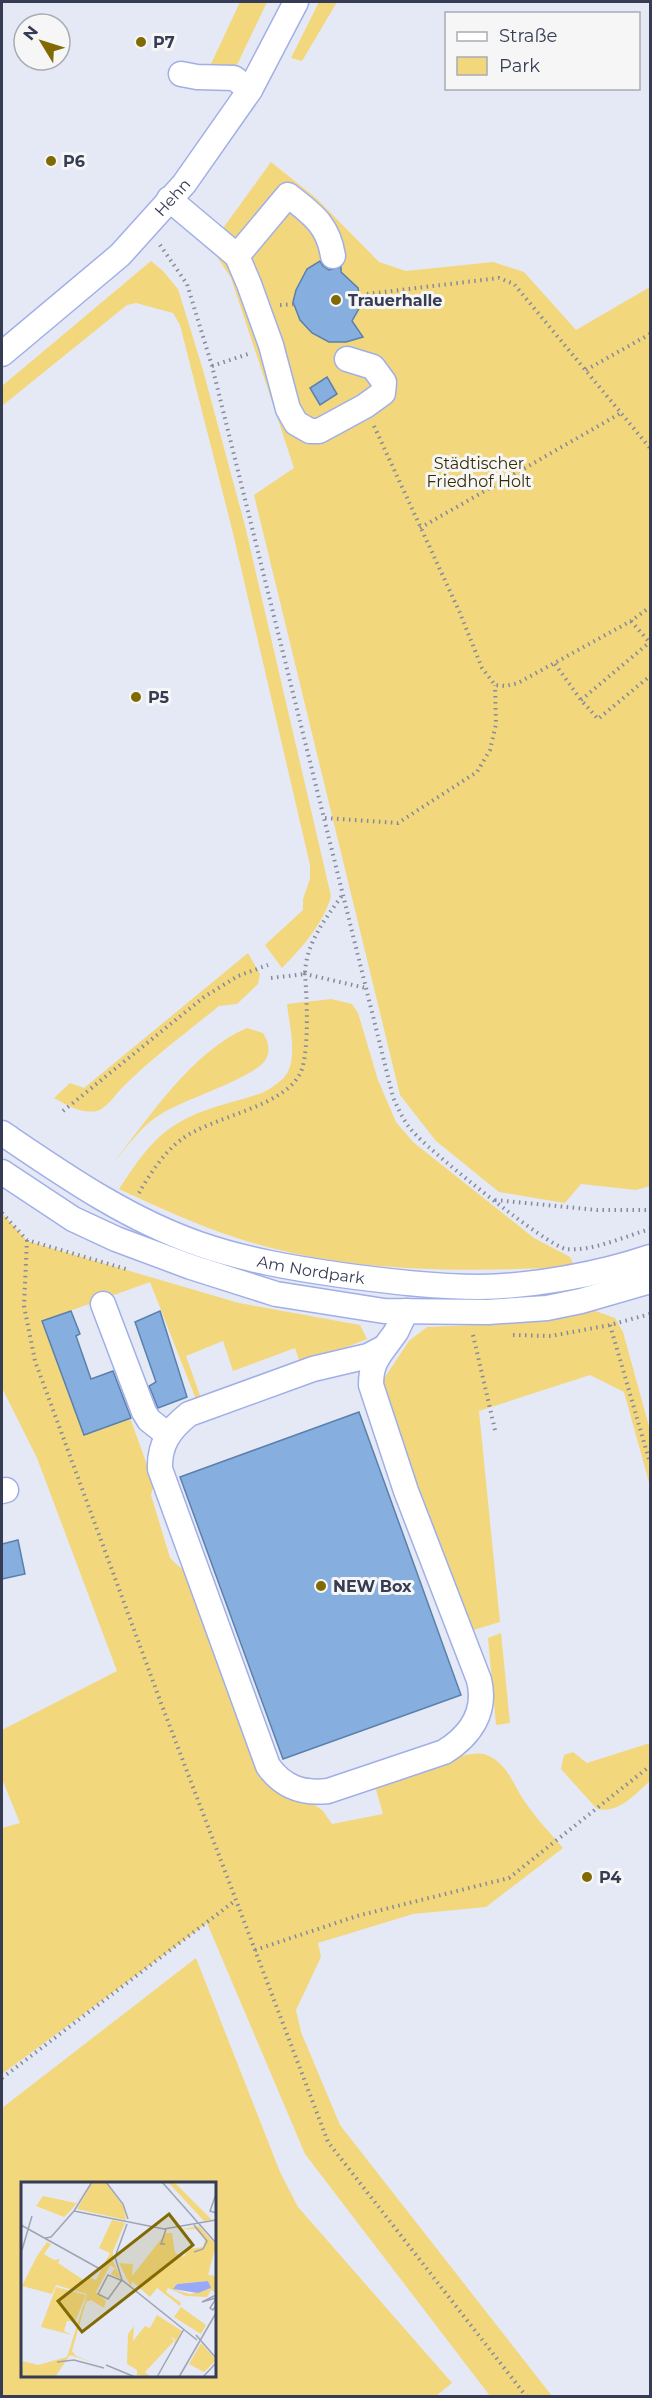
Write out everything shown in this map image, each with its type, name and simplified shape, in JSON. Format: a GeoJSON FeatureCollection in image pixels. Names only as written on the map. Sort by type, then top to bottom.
{"type":"FeatureCollection","features":[{"type":"Feature","properties":{"kind":"street","name":"Hehn"},"geometry":{"type":"LineString","coordinates":[[2,354],[120,255],[184,184],[250,90],[296,2]]}},
{"type":"Feature","properties":{"kind":"street"},"geometry":{"type":"LineString","coordinates":[[182,74],[197,77],[234,78],[250,90]]}},
{"type":"Feature","properties":{"kind":"street"},"geometry":{"type":"LineString","coordinates":[[237,256],[288,195],[317,218],[330,239],[333,256]]}},
{"type":"Feature","properties":{"kind":"street"},"geometry":{"type":"LineString","coordinates":[[169,199],[237,256],[271,345],[288,409],[296,423],[302,428],[319,431],[364,406],[382,393],[384,382],[373,367],[346,359]]}},
{"type":"Feature","properties":{"kind":"street","name":"Am Nordpark"},"geometry":{"type":"LineString","coordinates":[[2,1132],[80,1185],[129,1213],[198,1244],[280,1267],[390,1282],[481,1287],[567,1278],[651,1257]]}},
{"type":"Feature","properties":{"kind":"street","name":"Am Nordpark"},"geometry":{"type":"LineString","coordinates":[[2,1172],[73,1219],[116,1239],[276,1294],[384,1311],[488,1312],[547,1308],[651,1281]]}},
{"type":"Feature","properties":{"kind":"street"},"geometry":{"type":"LineString","coordinates":[[104,1304],[144,1412],[149,1420],[168,1435]]}},
{"type":"Feature","properties":{"kind":"street"},"geometry":{"type":"LineString","coordinates":[[385,1347],[368,1356],[313,1370],[189,1414],[168,1435],[159,1458],[160,1469],[268,1766],[277,1779],[287,1785],[313,1793],[328,1791],[444,1752],[459,1743],[478,1718],[482,1691],[406,1491],[370,1385],[371,1369],[375,1359],[385,1347],[396,1332],[406,1311]]}},
{"type":"Feature","properties":{"kind":"street"},"geometry":{"type":"LineString","coordinates":[[335,1364],[354,1371],[370,1385]]}},
{"type":"Feature","properties":{"kind":"path"},"geometry":{"type":"LineString","coordinates":[[145,229],[161,246],[187,284],[212,366],[393,1097],[402,1120],[418,1137],[495,1200],[563,1249],[581,1250],[651,1229]]}},
{"type":"Feature","properties":{"kind":"path"},"geometry":{"type":"LineString","coordinates":[[367,294],[498,278],[514,284],[621,413],[649,442],[651,448]]}},
{"type":"Feature","properties":{"kind":"path"},"geometry":{"type":"LineString","coordinates":[[586,370],[651,333]]}},
{"type":"Feature","properties":{"kind":"path"},"geometry":{"type":"LineString","coordinates":[[212,366],[271,345]]}},
{"type":"Feature","properties":{"kind":"path"},"geometry":{"type":"LineString","coordinates":[[325,818],[398,823],[477,772],[490,750],[496,724],[495,685],[482,668],[460,614],[364,406]]}},
{"type":"Feature","properties":{"kind":"path"},"geometry":{"type":"LineString","coordinates":[[420,528],[621,413]]}},
{"type":"Feature","properties":{"kind":"path"},"geometry":{"type":"LineString","coordinates":[[495,685],[518,683],[631,621],[651,607]]}},
{"type":"Feature","properties":{"kind":"path"},"geometry":{"type":"LineString","coordinates":[[581,700],[650,643],[631,621]]}},
{"type":"Feature","properties":{"kind":"path"},"geometry":{"type":"LineString","coordinates":[[555,664],[598,719],[651,676]]}},
{"type":"Feature","properties":{"kind":"path"},"geometry":{"type":"LineString","coordinates":[[129,1213],[141,1191],[180,1140],[203,1126],[278,1096],[295,1081],[301,1071],[305,1052],[306,958],[313,939],[344,894]]}},
{"type":"Feature","properties":{"kind":"path"},"geometry":{"type":"LineString","coordinates":[[63,1111],[204,997],[238,976],[268,964]]}},
{"type":"Feature","properties":{"kind":"path"},"geometry":{"type":"LineString","coordinates":[[271,978],[305,974],[366,988]]}},
{"type":"Feature","properties":{"kind":"path"},"geometry":{"type":"LineString","coordinates":[[495,1200],[597,1210],[651,1210]]}},
{"type":"Feature","properties":{"kind":"path"},"geometry":{"type":"LineString","coordinates":[[2,1213],[27,1240],[24,1306],[35,1361],[328,2142],[526,2397]]}},
{"type":"Feature","properties":{"kind":"path"},"geometry":{"type":"LineString","coordinates":[[104,1263],[116,1239]]}},
{"type":"Feature","properties":{"kind":"path"},"geometry":{"type":"LineString","coordinates":[[610,1325],[651,1463]]}},
{"type":"Feature","properties":{"kind":"path"},"geometry":{"type":"LineString","coordinates":[[473,1335],[495,1430]]}},
{"type":"Feature","properties":{"kind":"path"},"geometry":{"type":"LineString","coordinates":[[255,1950],[357,1916],[508,1878],[651,1766]]}},
{"type":"Feature","properties":{"kind":"path"},"geometry":{"type":"LineString","coordinates":[[2,2078],[236,1900]]}},
{"type":"Feature","properties":{"kind":"green space"},"geometry":{"type":"Polygon","coordinates":[[[240,2],[267,2],[236,67],[211,64],[240,2]]]}},
{"type":"Feature","properties":{"kind":"green space"},"geometry":{"type":"Polygon","coordinates":[[[319,2],[337,2],[302,61],[291,58],[319,2]]]}},
{"type":"Feature","properties":{"kind":"green space","name":"Städtischer Friedhof Holt"},"geometry":{"type":"Polygon","coordinates":[[[271,162],[317,199],[379,262],[406,271],[493,262],[524,272],[576,330],[650,287],[650,1186],[636,1190],[581,1184],[565,1203],[499,1192],[436,1141],[400,1095],[254,495],[294,468],[231,278],[210,246],[271,162]]]}},
{"type":"Feature","properties":{"kind":"green space"},"geometry":{"type":"Polygon","coordinates":[[[151,261],[178,289],[203,370],[245,526],[331,896],[317,926],[282,968],[265,945],[303,910],[303,899],[310,879],[310,865],[232,529],[180,325],[173,313],[136,303],[127,305],[2,406],[2,386],[151,261]]]}},
{"type":"Feature","properties":{"kind":"green space"},"geometry":{"type":"Polygon","coordinates":[[[248,953],[260,974],[258,984],[237,1004],[219,1006],[181,1036],[104,1107],[97,1111],[85,1111],[54,1098],[70,1083],[84,1088],[248,953]]]}},
{"type":"Feature","properties":{"kind":"green space"},"geometry":{"type":"Polygon","coordinates":[[[331,999],[352,1004],[358,1013],[378,1080],[396,1122],[413,1142],[534,1238],[570,1257],[575,1267],[447,1270],[362,1264],[320,1258],[278,1250],[222,1233],[119,1189],[145,1153],[169,1129],[197,1113],[262,1093],[280,1081],[288,1072],[292,1056],[287,1004],[331,999]]]}},
{"type":"Feature","properties":{"kind":"green space"},"geometry":{"type":"Polygon","coordinates":[[[247,1028],[263,1033],[267,1042],[268,1056],[260,1066],[234,1081],[161,1114],[141,1130],[113,1163],[190,1069],[208,1052],[247,1028]]]}},
{"type":"Feature","properties":{"kind":"green space"},"geometry":{"type":"Polygon","coordinates":[[[2,1213],[27,1241],[239,1303],[360,1325],[367,1339],[301,1366],[295,1348],[233,1371],[223,1341],[186,1356],[202,1401],[197,1402],[150,1282],[42,1321],[84,1434],[130,1418],[154,1484],[151,1495],[170,1558],[187,1574],[258,1762],[323,1811],[332,1824],[383,1814],[375,1786],[447,1760],[484,1754],[492,1757],[504,1768],[529,1808],[563,1848],[486,1907],[413,1914],[318,1943],[321,1957],[296,2010],[301,2032],[340,2125],[552,2396],[490,2396],[305,2154],[207,1923],[2,2074],[2,1828],[20,1823],[2,1779],[2,1730],[117,1671],[37,1458],[2,1388],[2,1213]]]}},
{"type":"Feature","properties":{"kind":"green space"},"geometry":{"type":"Polygon","coordinates":[[[593,1310],[615,1318],[623,1332],[650,1430],[650,1486],[624,1392],[590,1375],[479,1411],[500,1622],[470,1631],[387,1405],[383,1380],[409,1341],[427,1327],[497,1324],[593,1310]]]}},
{"type":"Feature","properties":{"kind":"green space"},"geometry":{"type":"Polygon","coordinates":[[[501,1633],[510,1723],[496,1725],[488,1638],[501,1633]]]}},
{"type":"Feature","properties":{"kind":"green space"},"geometry":{"type":"Polygon","coordinates":[[[650,1743],[650,1781],[626,1802],[612,1809],[597,1809],[561,1769],[564,1755],[573,1752],[587,1763],[650,1743]]]}},
{"type":"Feature","properties":{"kind":"green space"},"geometry":{"type":"Polygon","coordinates":[[[196,1958],[280,2172],[298,2207],[452,2383],[436,2396],[2,2396],[2,2108],[196,1958]]]}},
{"type":"Feature","properties":{"kind":"building","name":"Trauerhalle"},"geometry":{"type":"Polygon","coordinates":[[[320,261],[329,270],[341,267],[341,272],[358,288],[361,305],[352,321],[363,337],[346,342],[329,342],[312,333],[300,320],[293,302],[296,290],[307,269],[320,261]]]}},
{"type":"Feature","properties":{"kind":"building"},"geometry":{"type":"Polygon","coordinates":[[[327,377],[337,394],[320,405],[310,388],[327,377]]]}},
{"type":"Feature","properties":{"kind":"building"},"geometry":{"type":"Polygon","coordinates":[[[71,1311],[80,1334],[76,1336],[91,1379],[113,1371],[131,1418],[84,1435],[42,1321],[71,1311]]]}},
{"type":"Feature","properties":{"kind":"building"},"geometry":{"type":"Polygon","coordinates":[[[160,1311],[187,1397],[158,1408],[149,1386],[156,1382],[135,1322],[160,1311]]]}},
{"type":"Feature","properties":{"kind":"building","name":"NEW Box"},"geometry":{"type":"Polygon","coordinates":[[[359,1412],[461,1695],[283,1759],[180,1477],[359,1412]]]}},
{"type":"Feature","properties":{"kind":"building"},"geometry":{"type":"Polygon","coordinates":[[[18,1540],[25,1574],[2,1579],[2,1544],[18,1540]]]}},
{"type":"Feature","properties":{"kind":"place","name":"P7"},"geometry":{"type":"Point","coordinates":[141,42]}},
{"type":"Feature","properties":{"kind":"place","name":"P6"},"geometry":{"type":"Point","coordinates":[51,161]}},
{"type":"Feature","properties":{"kind":"place","name":"Trauerhalle"},"geometry":{"type":"Point","coordinates":[336,300]}},
{"type":"Feature","properties":{"kind":"place","name":"P5"},"geometry":{"type":"Point","coordinates":[136,697]}},
{"type":"Feature","properties":{"kind":"place","name":"NEW Box"},"geometry":{"type":"Point","coordinates":[321,1586]}},
{"type":"Feature","properties":{"kind":"place","name":"P4"},"geometry":{"type":"Point","coordinates":[587,1877]}}]}
